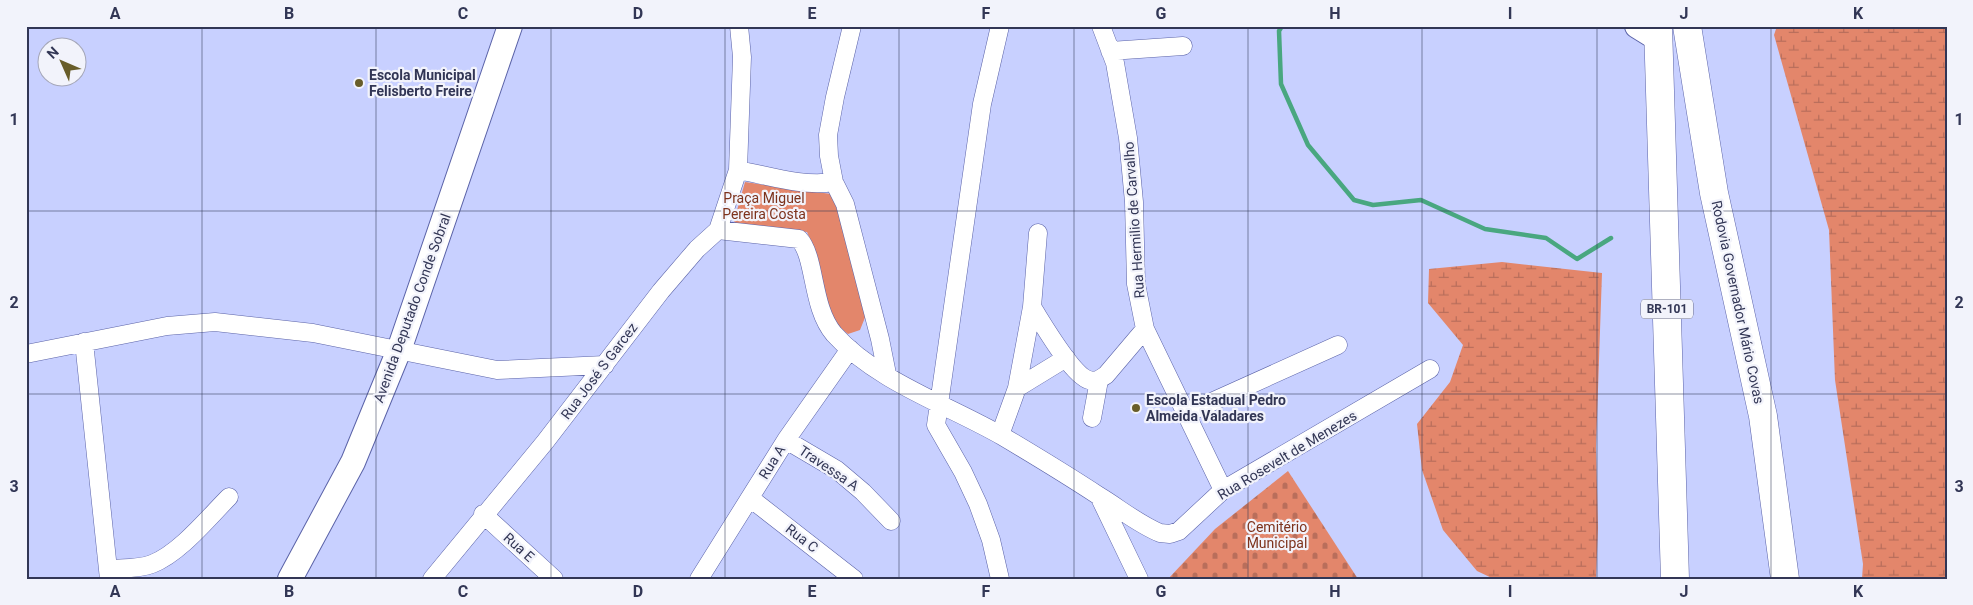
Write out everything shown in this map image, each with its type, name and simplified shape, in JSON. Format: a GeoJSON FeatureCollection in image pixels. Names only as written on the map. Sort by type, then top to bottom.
{"type":"FeatureCollection","features":[{"type":"Feature","properties":{"kind":"highway","name":"Rodovia Governador Mário Covas"},"geometry":{"type":"LineString","coordinates":[[1687,26],[1689,52],[1714,193],[1763,416],[1785,579]]}},
{"type":"Feature","properties":{"kind":"highway","name":"BR-101"},"geometry":{"type":"LineString","coordinates":[[1647,29],[1676,579]]}},
{"type":"Feature","properties":{"kind":"main road","name":"Avenida Deputado Conde Sobral"},"geometry":{"type":"LineString","coordinates":[[290,579],[353,462],[399,350],[510,26]]}},
{"type":"Feature","properties":{"kind":"street"},"geometry":{"type":"LineString","coordinates":[[739,26],[742,57],[738,170],[718,230],[799,239],[806,251],[817,301],[833,332],[850,349],[887,374]]}},
{"type":"Feature","properties":{"kind":"street"},"geometry":{"type":"LineString","coordinates":[[852,26],[828,135],[829,156],[834,182],[845,204],[880,339],[887,374]]}},
{"type":"Feature","properties":{"kind":"street"},"geometry":{"type":"LineString","coordinates":[[1000,26],[982,104],[936,425],[963,472],[978,504],[991,540],[1000,579]]}},
{"type":"Feature","properties":{"kind":"street","name":"Rua Hermilio de Carvalho"},"geometry":{"type":"LineString","coordinates":[[1100,26],[1115,63],[1128,138],[1134,202],[1136,284],[1145,329],[1223,490]]}},
{"type":"Feature","properties":{"kind":"street"},"geometry":{"type":"LineString","coordinates":[[1110,51],[1183,46]]}},
{"type":"Feature","properties":{"kind":"street"},"geometry":{"type":"LineString","coordinates":[[738,170],[792,181],[821,184],[834,182]]}},
{"type":"Feature","properties":{"kind":"street","name":"Rua José S Garcez"},"geometry":{"type":"LineString","coordinates":[[432,579],[483,514],[545,442],[605,365],[632,326],[691,256],[718,230]]}},
{"type":"Feature","properties":{"kind":"street"},"geometry":{"type":"LineString","coordinates":[[1000,435],[1016,388],[1032,307],[1038,233]]}},
{"type":"Feature","properties":{"kind":"street"},"geometry":{"type":"LineString","coordinates":[[1032,307],[1066,358],[1082,377],[1090,381],[1098,380],[1106,374],[1145,329]]}},
{"type":"Feature","properties":{"kind":"street"},"geometry":{"type":"LineString","coordinates":[[26,354],[167,326],[214,322],[313,333],[497,370],[605,365]]}},
{"type":"Feature","properties":{"kind":"street"},"geometry":{"type":"LineString","coordinates":[[84,342],[109,574],[150,565],[162,559],[177,548],[229,497]]}},
{"type":"Feature","properties":{"kind":"street"},"geometry":{"type":"LineString","coordinates":[[1185,414],[1338,345]]}},
{"type":"Feature","properties":{"kind":"street","name":"Rua A"},"geometry":{"type":"LineString","coordinates":[[699,579],[786,440],[850,349]]}},
{"type":"Feature","properties":{"kind":"street"},"geometry":{"type":"LineString","coordinates":[[1016,388],[1066,358]]}},
{"type":"Feature","properties":{"kind":"street","name":"Rua Rosevelt de Menezes"},"geometry":{"type":"LineString","coordinates":[[887,374],[939,406],[1000,435],[1150,529],[1170,534],[1179,531],[1223,490],[1430,369]]}},
{"type":"Feature","properties":{"kind":"street"},"geometry":{"type":"LineString","coordinates":[[1092,418],[1098,380]]}},
{"type":"Feature","properties":{"kind":"street","name":"Travessa A"},"geometry":{"type":"LineString","coordinates":[[786,440],[837,470],[864,492],[891,522]]}},
{"type":"Feature","properties":{"kind":"street"},"geometry":{"type":"LineString","coordinates":[[1099,496],[1139,579]]}},
{"type":"Feature","properties":{"kind":"street","name":"Rua C"},"geometry":{"type":"LineString","coordinates":[[750,498],[854,579]]}},
{"type":"Feature","properties":{"kind":"street","name":"Rua E"},"geometry":{"type":"LineString","coordinates":[[483,514],[554,579]]}},
{"type":"Feature","properties":{"kind":"green space"},"geometry":{"type":"Polygon","coordinates":[[[1777,26],[1947,26],[1947,579],[1862,579],[1863,564],[1835,380],[1829,230],[1774,35],[1777,26]]]}},
{"type":"Feature","properties":{"kind":"green space","name":"Praça Miguel Pereira Costa"},"geometry":{"type":"Polygon","coordinates":[[[745,182],[831,194],[838,199],[866,315],[860,330],[848,334],[838,325],[831,313],[825,300],[812,245],[807,232],[738,227],[734,221],[745,182]]]}},
{"type":"Feature","properties":{"kind":"green space"},"geometry":{"type":"Polygon","coordinates":[[[1502,262],[1602,273],[1596,447],[1598,528],[1596,579],[1494,579],[1477,571],[1443,530],[1422,470],[1417,424],[1450,382],[1463,345],[1428,303],[1429,269],[1502,262]]]}},
{"type":"Feature","properties":{"kind":"green space","name":"Cemitério Municipal"},"geometry":{"type":"Polygon","coordinates":[[[1288,471],[1358,579],[1168,579],[1215,529],[1288,471]]]}},
{"type":"Feature","properties":{"kind":"waterway"},"geometry":{"type":"LineString","coordinates":[[1282,26],[1279,31],[1281,84],[1308,145],[1354,200],[1373,205],[1421,200],[1485,229],[1546,238],[1577,259],[1611,238]]}},
{"type":"Feature","properties":{"kind":"place","name":"Escola Municipal Felisberto Freire"},"geometry":{"type":"Point","coordinates":[359,83]}},
{"type":"Feature","properties":{"kind":"place","name":"Escola Estadual Pedro Almeida Valadares"},"geometry":{"type":"Point","coordinates":[1136,408]}}]}
